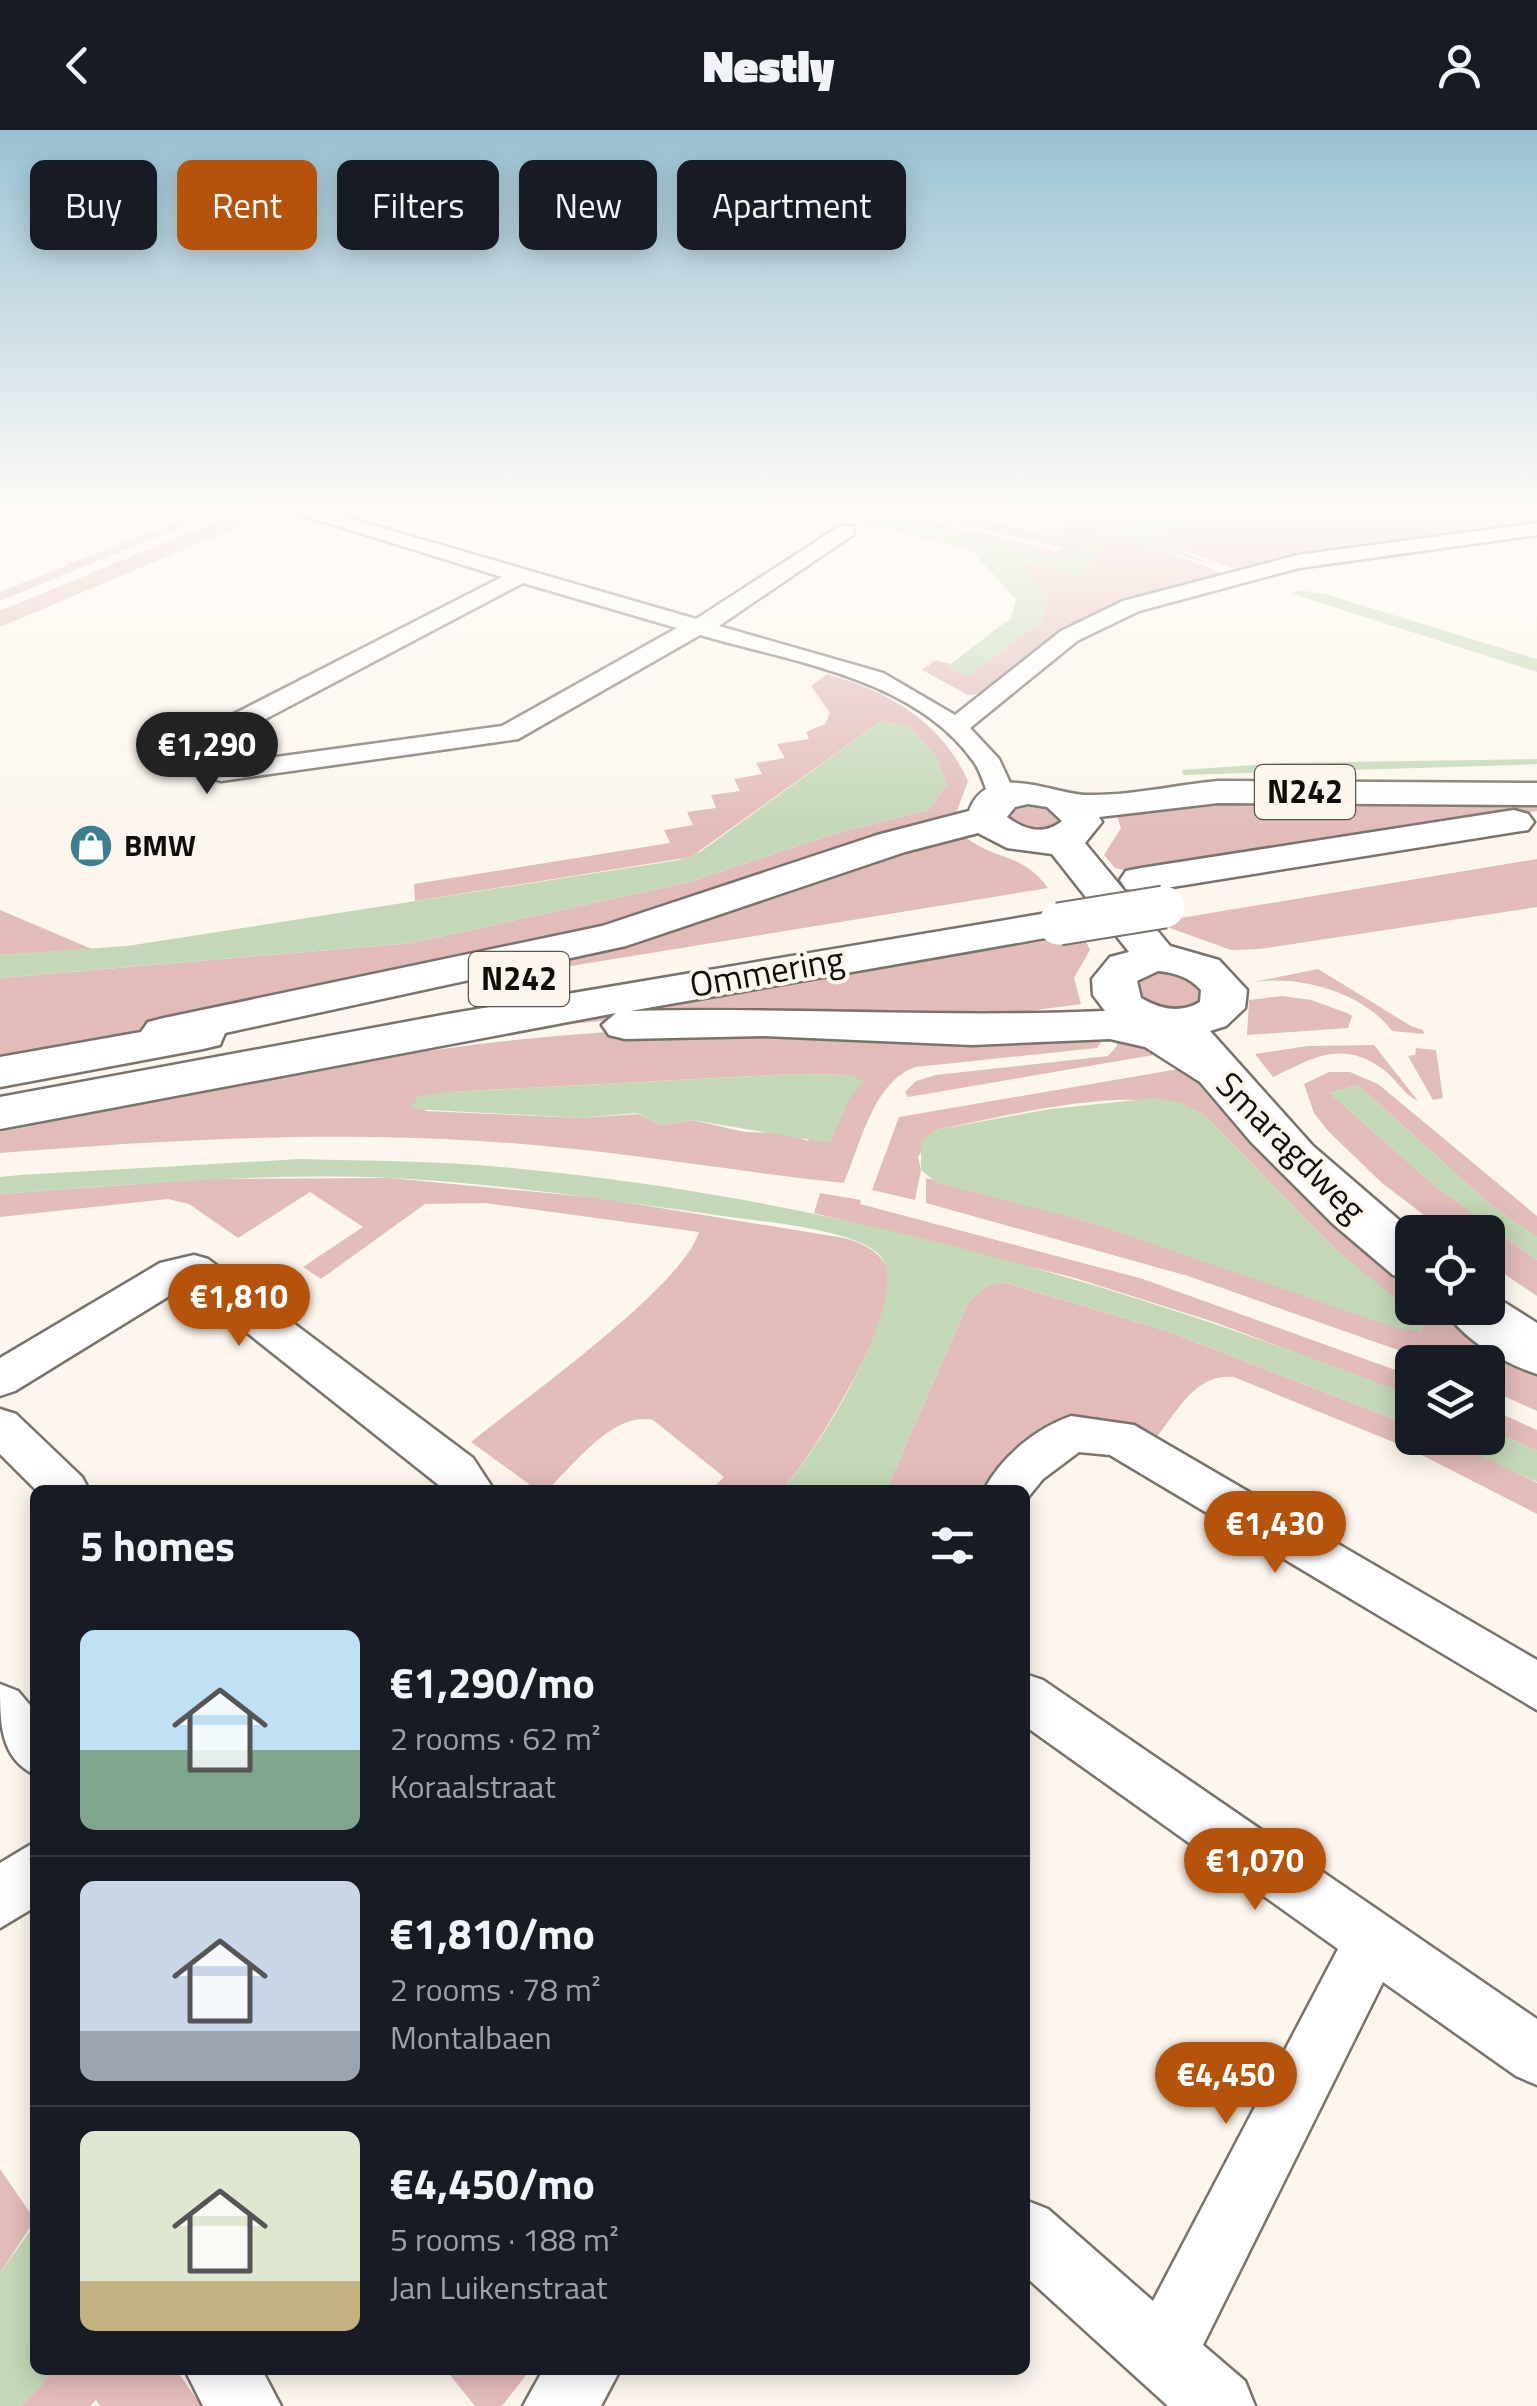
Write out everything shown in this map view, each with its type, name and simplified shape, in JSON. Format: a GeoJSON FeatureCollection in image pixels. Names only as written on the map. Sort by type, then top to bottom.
{"type":"FeatureCollection","features":[{"type":"Feature","properties":{"kind":"highway","name":"N242"},"geometry":{"type":"LineString","coordinates":[[1059,829],[1218,792],[1537,794]]}},
{"type":"Feature","properties":{"kind":"highway"},"geometry":{"type":"LineString","coordinates":[[1007,804],[1012,838],[1059,829],[1137,974],[1143,1016],[1192,1021],[1225,1001],[1218,980],[1195,965],[1137,974]]}},
{"type":"Feature","properties":{"kind":"highway","name":"N242"},"geometry":{"type":"LineString","coordinates":[[0,1071],[610,938],[1007,804]]}},
{"type":"Feature","properties":{"kind":"highway","name":"Ommering"},"geometry":{"type":"LineString","coordinates":[[1152,894],[1537,818]]}},
{"type":"Feature","properties":{"kind":"highway","name":"Ommering"},"geometry":{"type":"LineString","coordinates":[[0,1071],[594,966],[1537,849]]}},
{"type":"Feature","properties":{"kind":"highway","name":"Ommering"},"geometry":{"type":"LineString","coordinates":[[0,1113],[698,984],[1050,910]]}},
{"type":"Feature","properties":{"kind":"highway","name":"N242"},"geometry":{"type":"LineString","coordinates":[[924,1028],[1137,974]]}},
{"type":"Feature","properties":{"kind":"highway","name":"Smaragdweg"},"geometry":{"type":"LineString","coordinates":[[1192,1021],[1215,1071],[1303,1167],[1395,1246]]}},
{"type":"Feature","properties":{"kind":"highway","name":"Smaragdweg"},"geometry":{"type":"LineString","coordinates":[[1192,1021],[1357,1179],[1403,1215]]}},
{"type":"Feature","properties":{"kind":"highway","name":"N242"},"geometry":{"type":"LineString","coordinates":[[200,1074],[622,1025],[764,1022],[924,1028],[1131,1028],[1174,1044],[1215,1071]]}},
{"type":"Feature","properties":{"kind":"highway"},"geometry":{"type":"LineString","coordinates":[[1505,1287],[1537,1309]]}},
{"type":"Feature","properties":{"kind":"highway"},"geometry":{"type":"LineString","coordinates":[[1497,1325],[1537,1352]]}},
{"type":"Feature","properties":{"kind":"street"},"geometry":{"type":"LineString","coordinates":[[445,618],[186,749],[189,758],[222,773],[496,737],[518,730],[704,618]]}},
{"type":"Feature","properties":{"kind":"street"},"geometry":{"type":"LineString","coordinates":[[688,618],[868,666],[931,697],[964,724],[1007,804]]}},
{"type":"Feature","properties":{"kind":"street"},"geometry":{"type":"LineString","coordinates":[[964,724],[992,694],[1068,636],[1102,618]]}},
{"type":"Feature","properties":{"kind":"street"},"geometry":{"type":"LineString","coordinates":[[964,724],[1122,625],[1143,618]]}},
{"type":"Feature","properties":{"kind":"street"},"geometry":{"type":"LineString","coordinates":[[699,621],[874,678],[964,724]]}},
{"type":"Feature","properties":{"kind":"street"},"geometry":{"type":"LineString","coordinates":[[931,697],[962,700],[992,694]]}},
{"type":"Feature","properties":{"kind":"street"},"geometry":{"type":"LineString","coordinates":[[0,1379],[174,1273],[194,1269],[457,1471],[468,1485]]}},
{"type":"Feature","properties":{"kind":"street"},"geometry":{"type":"LineString","coordinates":[[0,1426],[61,1485]]}},
{"type":"Feature","properties":{"kind":"street"},"geometry":{"type":"LineString","coordinates":[[1011,1485],[1027,1466],[1071,1434],[1118,1438],[1537,1687]]}},
{"type":"Feature","properties":{"kind":"street"},"geometry":{"type":"LineString","coordinates":[[1030,1701],[1537,2055]]}},
{"type":"Feature","properties":{"kind":"street"},"geometry":{"type":"LineString","coordinates":[[0,1708],[30,1744]]}},
{"type":"Feature","properties":{"kind":"street"},"geometry":{"type":"LineString","coordinates":[[0,1900],[30,1874]]}},
{"type":"Feature","properties":{"kind":"street"},"geometry":{"type":"LineString","coordinates":[[1162,2354],[1372,1943]]}},
{"type":"Feature","properties":{"kind":"street"},"geometry":{"type":"LineString","coordinates":[[1030,2236],[1220,2406]]}},
{"type":"Feature","properties":{"kind":"street"},"geometry":{"type":"LineString","coordinates":[[223,2375],[246,2406]]}},
{"type":"Feature","properties":{"kind":"street"},"geometry":{"type":"LineString","coordinates":[[558,2406],[582,2375]]}},
{"type":"Feature","properties":{"kind":"shaded area"},"geometry":{"type":"Polygon","coordinates":[[[0,618],[21,618],[0,627],[0,618]]]}},
{"type":"Feature","properties":{"kind":"shaded area"},"geometry":{"type":"Polygon","coordinates":[[[1011,618],[1043,618],[970,676],[945,668],[1011,618]]]}},
{"type":"Feature","properties":{"kind":"shaded area"},"geometry":{"type":"Polygon","coordinates":[[[1085,618],[977,694],[968,695],[922,670],[936,660],[950,664],[946,667],[1042,621],[1085,618]]]}},
{"type":"Feature","properties":{"kind":"shaded area"},"geometry":{"type":"Polygon","coordinates":[[[1369,618],[1404,618],[1537,659],[1537,672],[1369,618]]]}},
{"type":"Feature","properties":{"kind":"shaded area"},"geometry":{"type":"Polygon","coordinates":[[[827,674],[891,700],[910,711],[943,741],[968,781],[954,819],[719,901],[263,1006],[0,1060],[0,978],[412,943],[689,882],[837,833],[928,810],[947,784],[936,757],[909,726],[881,721],[691,857],[415,901],[414,884],[670,843],[664,830],[693,825],[687,812],[716,808],[711,795],[740,791],[734,779],[762,774],[756,763],[785,758],[777,744],[809,739],[806,732],[825,724],[830,713],[811,686],[827,674]]]}},
{"type":"Feature","properties":{"kind":"shaded area"},"geometry":{"type":"Polygon","coordinates":[[[881,721],[909,726],[936,757],[947,784],[928,810],[837,833],[689,882],[412,943],[0,978],[0,955],[127,946],[679,860],[700,852],[881,721]]]}},
{"type":"Feature","properties":{"kind":"shaded area"},"geometry":{"type":"Polygon","coordinates":[[[1537,759],[1537,764],[1516,765],[1183,775],[1182,770],[1283,763],[1537,759]]]}},
{"type":"Feature","properties":{"kind":"shaded area"},"geometry":{"type":"Polygon","coordinates":[[[1537,798],[1537,811],[1132,872],[1115,868],[1104,855],[1121,828],[1114,807],[1149,803],[1537,798]]]}},
{"type":"Feature","properties":{"kind":"shaded area"},"geometry":{"type":"Polygon","coordinates":[[[1030,803],[1051,806],[1063,821],[1034,830],[1006,817],[1012,807],[1030,803]]]}},
{"type":"Feature","properties":{"kind":"shaded area"},"geometry":{"type":"Polygon","coordinates":[[[964,836],[1028,868],[1048,888],[314,1008],[853,857],[964,836]]]}},
{"type":"Feature","properties":{"kind":"shaded area"},"geometry":{"type":"Polygon","coordinates":[[[1537,859],[1537,907],[1260,949],[1231,950],[1167,927],[1162,921],[1537,859]]]}},
{"type":"Feature","properties":{"kind":"shaded area"},"geometry":{"type":"Polygon","coordinates":[[[0,910],[92,949],[0,955],[0,910]]]}},
{"type":"Feature","properties":{"kind":"shaded area"},"geometry":{"type":"Polygon","coordinates":[[[1083,935],[1090,950],[1074,978],[1081,1004],[978,1018],[643,1017],[478,1033],[1083,935]]]}},
{"type":"Feature","properties":{"kind":"shaded area"},"geometry":{"type":"Polygon","coordinates":[[[1318,969],[1424,1034],[1392,1031],[1365,1006],[1311,984],[1254,982],[1318,969]]]}},
{"type":"Feature","properties":{"kind":"shaded area"},"geometry":{"type":"Polygon","coordinates":[[[1164,970],[1189,976],[1203,990],[1201,1001],[1170,1010],[1137,995],[1134,984],[1142,974],[1164,970]]]}},
{"type":"Feature","properties":{"kind":"shaded area"},"geometry":{"type":"Polygon","coordinates":[[[1282,996],[1311,1000],[1347,1013],[1352,1016],[1348,1028],[1247,1035],[1249,1000],[1282,996]]]}},
{"type":"Feature","properties":{"kind":"shaded area"},"geometry":{"type":"Polygon","coordinates":[[[646,1030],[1102,1041],[1097,1048],[916,1067],[902,1074],[879,1099],[844,1183],[571,1149],[420,1138],[240,1138],[0,1153],[0,1132],[321,1068],[564,1035],[646,1030]],[[792,1074],[450,1092],[425,1111],[581,1118],[638,1114],[662,1125],[692,1120],[745,1132],[786,1133],[808,1141],[851,1075],[792,1074]]]}},
{"type":"Feature","properties":{"kind":"shaded area"},"geometry":{"type":"Polygon","coordinates":[[[1115,1037],[1177,1051],[908,1097],[905,1092],[916,1081],[936,1075],[1108,1056],[1117,1046],[1115,1037]]]}},
{"type":"Feature","properties":{"kind":"shaded area"},"geometry":{"type":"Polygon","coordinates":[[[1374,1045],[1418,1101],[1384,1070],[1354,1055],[1340,1053],[1314,1058],[1273,1077],[1255,1054],[1308,1046],[1374,1045]]]}},
{"type":"Feature","properties":{"kind":"shaded area"},"geometry":{"type":"Polygon","coordinates":[[[1416,1048],[1436,1050],[1443,1098],[1433,1100],[1408,1056],[1415,1055],[1416,1048]]]}},
{"type":"Feature","properties":{"kind":"shaded area"},"geometry":{"type":"Polygon","coordinates":[[[1190,1067],[1395,1259],[1395,1300],[1335,1249],[1205,1116],[1180,1105],[1112,1100],[1035,1110],[935,1130],[918,1157],[921,1170],[915,1200],[872,1190],[899,1117],[1190,1067]]]}},
{"type":"Feature","properties":{"kind":"shaded area"},"geometry":{"type":"Polygon","coordinates":[[[1329,1072],[1350,1072],[1378,1084],[1537,1216],[1537,1237],[1488,1203],[1358,1085],[1330,1093],[1434,1185],[1475,1215],[1424,1215],[1382,1183],[1328,1131],[1314,1113],[1304,1084],[1329,1072]]]}},
{"type":"Feature","properties":{"kind":"shaded area"},"geometry":{"type":"Polygon","coordinates":[[[792,1074],[851,1075],[865,1082],[850,1097],[830,1143],[692,1120],[662,1125],[637,1113],[581,1118],[412,1109],[417,1096],[450,1092],[792,1074]]]}},
{"type":"Feature","properties":{"kind":"shaded area"},"geometry":{"type":"Polygon","coordinates":[[[1358,1085],[1488,1203],[1537,1237],[1537,1260],[1505,1237],[1505,1215],[1475,1215],[1434,1185],[1330,1093],[1358,1085]]]}},
{"type":"Feature","properties":{"kind":"shaded area"},"geometry":{"type":"Polygon","coordinates":[[[1156,1098],[1182,1103],[1205,1116],[1335,1249],[1395,1298],[1395,1325],[1423,1325],[1421,1331],[1396,1328],[1089,1222],[937,1183],[921,1170],[921,1141],[935,1130],[1050,1109],[1156,1098]]]}},
{"type":"Feature","properties":{"kind":"shaded area"},"geometry":{"type":"Polygon","coordinates":[[[300,1159],[433,1163],[628,1181],[743,1200],[970,1250],[1193,1317],[1395,1390],[1395,1419],[1167,1331],[1003,1282],[987,1286],[969,1301],[888,1485],[785,1485],[836,1413],[884,1306],[887,1277],[881,1257],[853,1240],[788,1225],[477,1184],[392,1178],[245,1178],[0,1194],[0,1177],[300,1159]]]}},
{"type":"Feature","properties":{"kind":"shaded area"},"geometry":{"type":"Polygon","coordinates":[[[390,1178],[600,1198],[844,1238],[868,1247],[885,1264],[890,1281],[887,1300],[848,1390],[785,1485],[716,1485],[724,1477],[653,1420],[638,1419],[595,1442],[552,1485],[528,1485],[471,1442],[633,1312],[663,1283],[699,1232],[485,1203],[425,1204],[321,1279],[303,1267],[363,1227],[310,1192],[238,1238],[189,1204],[168,1199],[0,1217],[0,1194],[209,1179],[390,1178]]]}},
{"type":"Feature","properties":{"kind":"shaded area"},"geometry":{"type":"Polygon","coordinates":[[[926,1178],[1089,1222],[1421,1331],[1423,1325],[1479,1325],[1537,1365],[1537,1411],[1505,1397],[1505,1345],[1395,1345],[1395,1349],[1188,1276],[926,1203],[926,1178]]]}},
{"type":"Feature","properties":{"kind":"shaded area"},"geometry":{"type":"Polygon","coordinates":[[[820,1193],[861,1200],[860,1204],[1143,1279],[1395,1370],[1395,1390],[1214,1322],[1075,1278],[814,1213],[820,1193]]]}},
{"type":"Feature","properties":{"kind":"shaded area"},"geometry":{"type":"Polygon","coordinates":[[[1505,1237],[1537,1260],[1537,1296],[1505,1274],[1505,1237]]]}},
{"type":"Feature","properties":{"kind":"shaded area"},"geometry":{"type":"Polygon","coordinates":[[[1003,1282],[1167,1331],[1395,1419],[1395,1443],[1234,1377],[1220,1377],[1188,1396],[1155,1439],[1128,1425],[1105,1419],[1086,1420],[1053,1438],[1003,1485],[888,1485],[969,1301],[987,1286],[1003,1282]]]}},
{"type":"Feature","properties":{"kind":"shaded area"},"geometry":{"type":"Polygon","coordinates":[[[1505,1416],[1537,1430],[1537,1451],[1505,1437],[1505,1416]]]}},
{"type":"Feature","properties":{"kind":"shaded area"},"geometry":{"type":"Polygon","coordinates":[[[1505,1437],[1537,1451],[1537,1482],[1478,1455],[1505,1455],[1505,1437]]]}},
{"type":"Feature","properties":{"kind":"shaded area"},"geometry":{"type":"Polygon","coordinates":[[[1422,1455],[1481,1455],[1537,1483],[1537,1514],[1422,1455]]]}},
{"type":"Feature","properties":{"kind":"shaded area"},"geometry":{"type":"Polygon","coordinates":[[[0,2169],[30,2213],[30,2228],[0,2273],[0,2169]]]}},
{"type":"Feature","properties":{"kind":"shaded area"},"geometry":{"type":"Polygon","coordinates":[[[30,2231],[30,2375],[50,2375],[21,2406],[0,2406],[0,2273],[30,2231]]]}},
{"type":"Feature","properties":{"kind":"shaded area"},"geometry":{"type":"Polygon","coordinates":[[[50,2375],[180,2375],[202,2406],[100,2406],[96,2400],[90,2406],[21,2406],[50,2375]]]}},
{"type":"Feature","properties":{"kind":"shaded area"},"geometry":{"type":"Polygon","coordinates":[[[450,2375],[526,2375],[502,2406],[475,2406],[450,2375]]]}},
{"type":"Feature","properties":{"kind":"place","name":"BMW"},"geometry":{"type":"Point","coordinates":[91,846]}}]}
